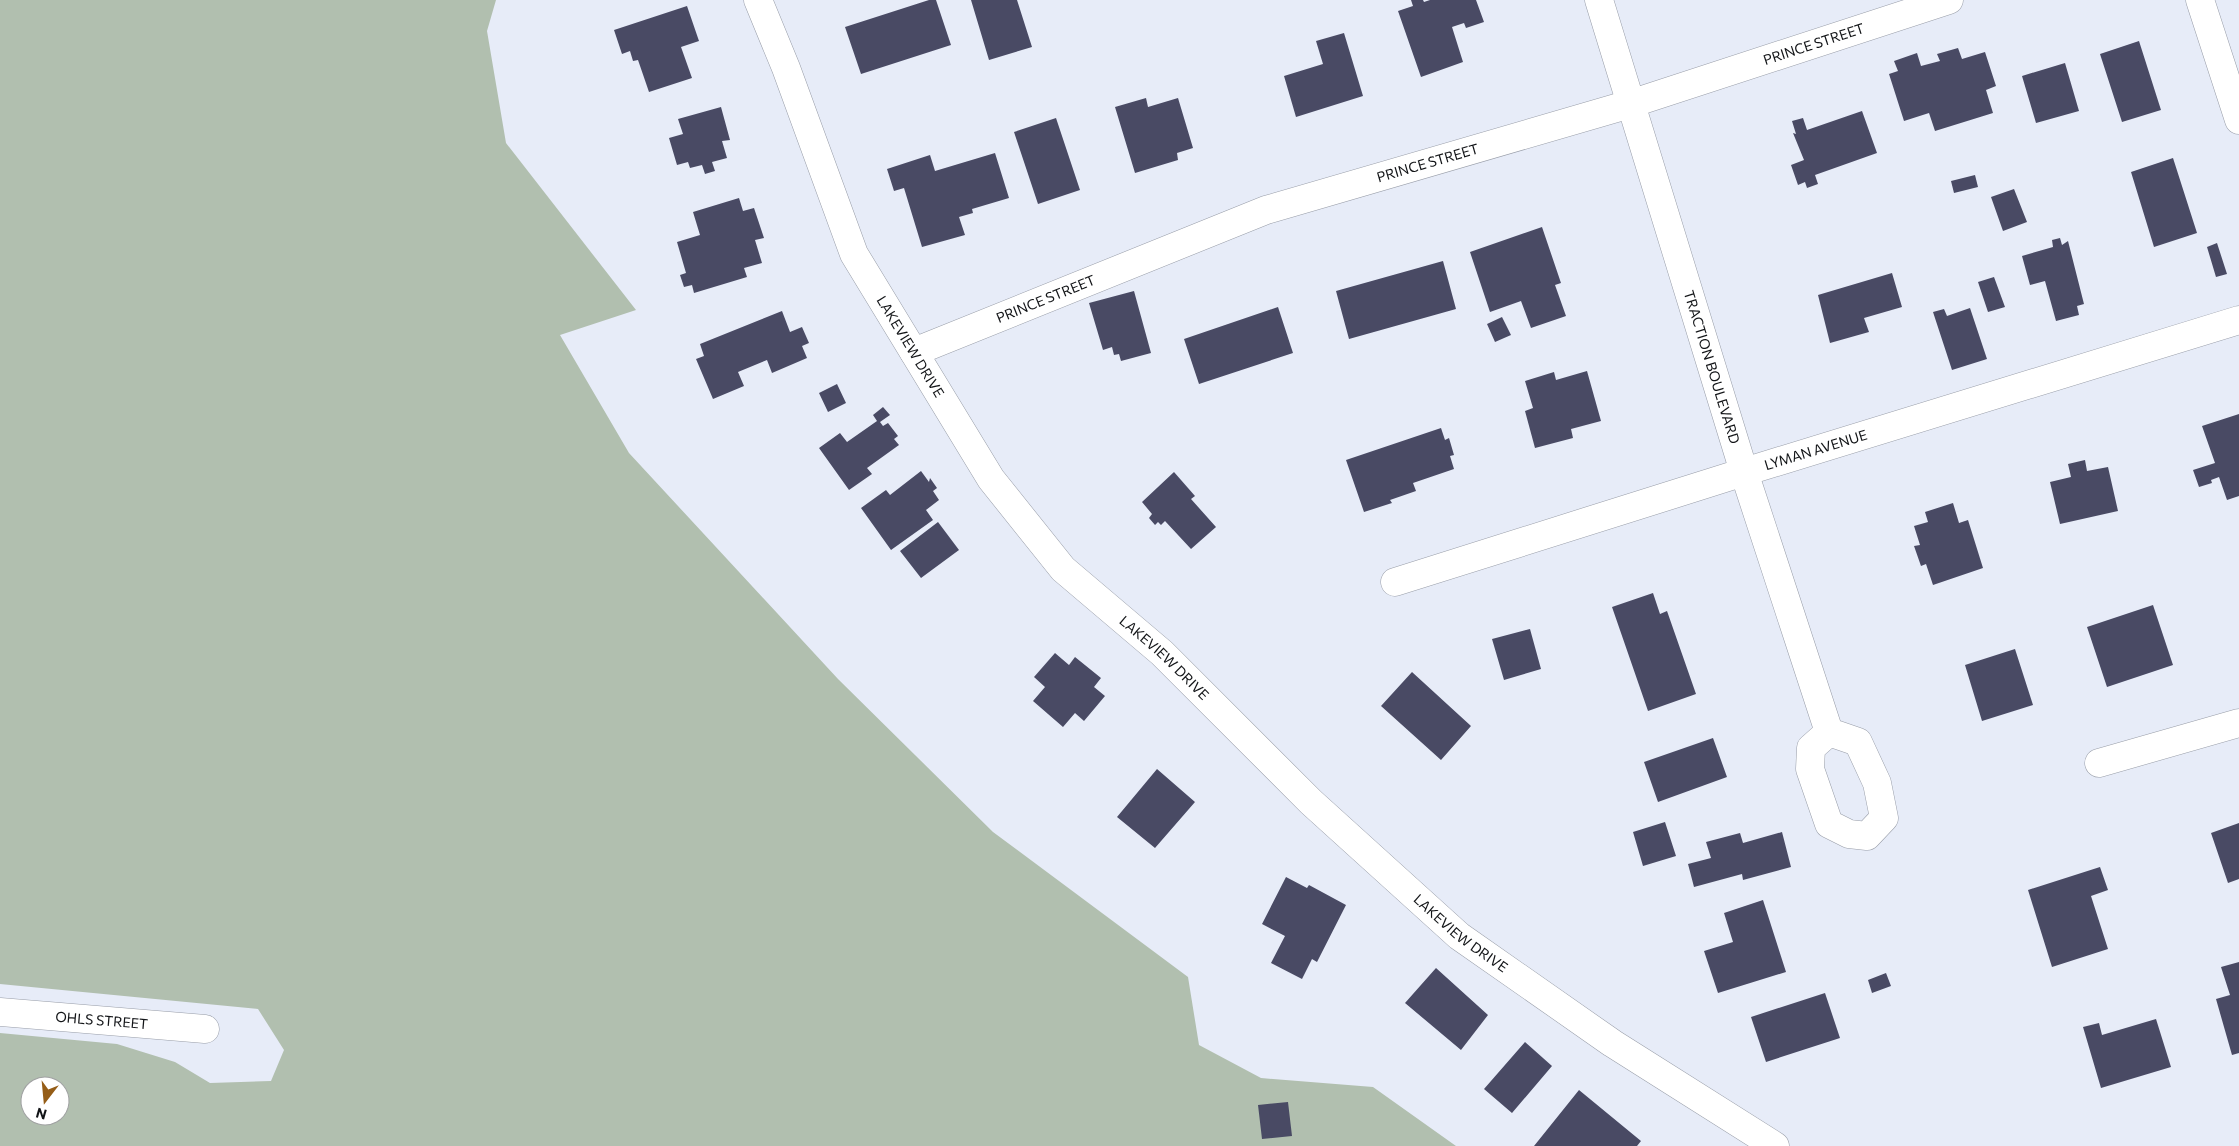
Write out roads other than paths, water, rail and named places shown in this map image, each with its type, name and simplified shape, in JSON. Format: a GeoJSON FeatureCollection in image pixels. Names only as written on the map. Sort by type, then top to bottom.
{"type":"FeatureCollection","features":[{"type":"Feature","properties":{"kind":"street","name":"LAKEVIEW DRIVE"},"geometry":{"type":"LineString","coordinates":[[758,0],[786,68],[854,254],[991,479],[1063,570],[1162,654],[1311,802],[1459,936],[1612,1044],[1775,1146]]}},
{"type":"Feature","properties":{"kind":"street","name":"TRACTION BOULEVARD"},"geometry":{"type":"LineString","coordinates":[[1599,0],[1744,472],[1829,732]]}},
{"type":"Feature","properties":{"kind":"street","name":"PRINCE STREET"},"geometry":{"type":"LineString","coordinates":[[914,352],[1266,210],[1630,104],[1949,0]]}},
{"type":"Feature","properties":{"kind":"street"},"geometry":{"type":"LineString","coordinates":[[2200,0],[2239,120]]}},
{"type":"Feature","properties":{"kind":"street","name":"LYMAN AVENUE"},"geometry":{"type":"LineString","coordinates":[[1395,582],[1744,472],[2239,320]]}},
{"type":"Feature","properties":{"kind":"street"},"geometry":{"type":"LineString","coordinates":[[2100,764],[2239,723]]}},
{"type":"Feature","properties":{"kind":"street","name":"OHLS STREET"},"geometry":{"type":"LineString","coordinates":[[0,1012],[205,1029]]}}]}
